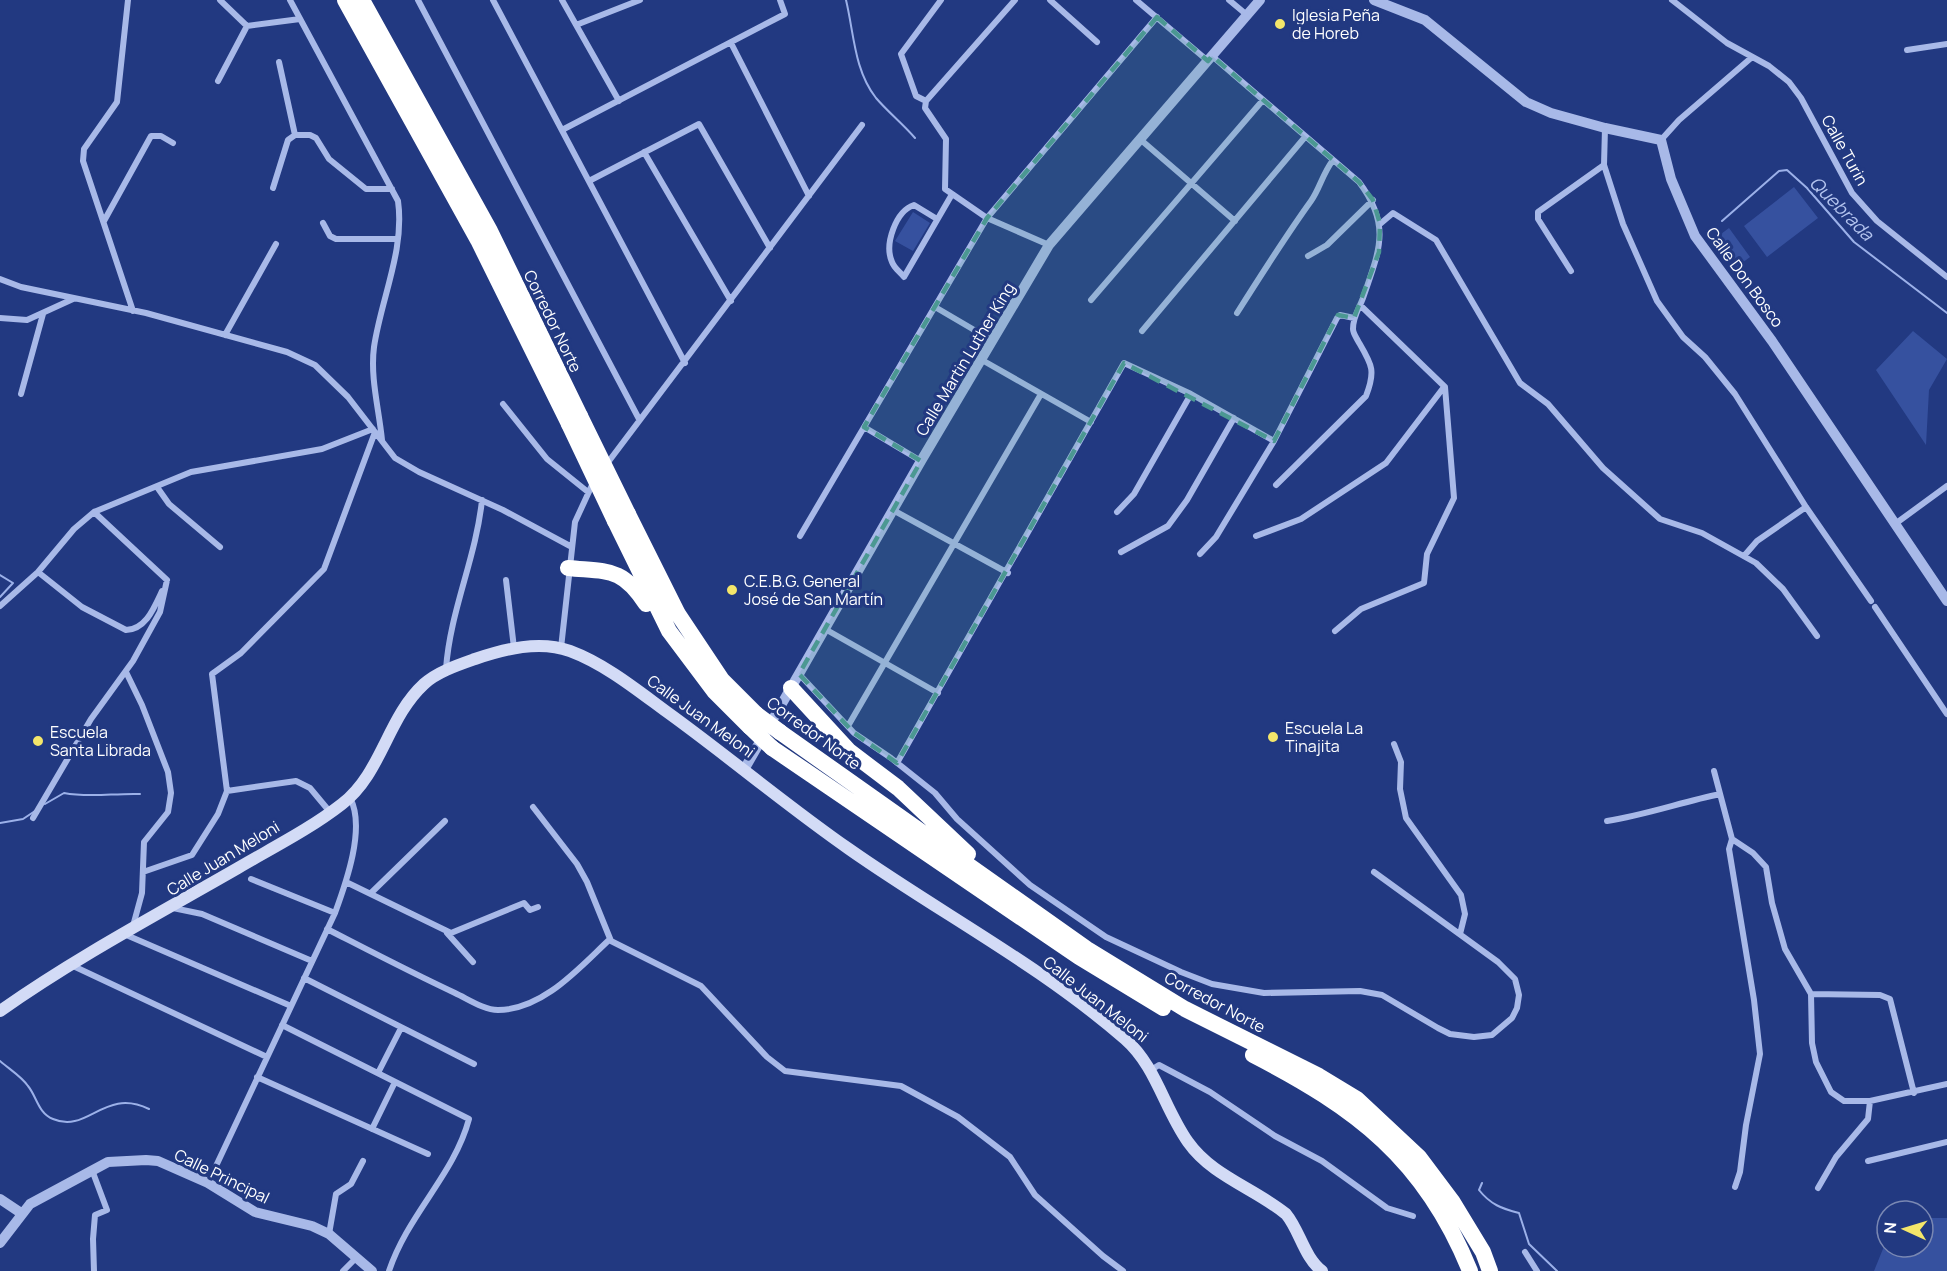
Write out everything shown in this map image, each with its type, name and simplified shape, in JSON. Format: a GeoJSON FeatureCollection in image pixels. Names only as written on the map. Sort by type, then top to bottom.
{"type":"FeatureCollection","features":[{"type":"Feature","properties":{"kind":"highway","name":"Corredor Norte"},"geometry":{"type":"LineString","coordinates":[[345,0],[478,240],[574,420],[622,517],[678,614],[722,680],[753,721]]}},
{"type":"Feature","properties":{"kind":"highway","name":"Corredor Norte"},"geometry":{"type":"LineString","coordinates":[[362,0],[490,231],[574,420]]}},
{"type":"Feature","properties":{"kind":"highway","name":"Corredor Norte"},"geometry":{"type":"LineString","coordinates":[[622,517],[669,632],[714,691],[865,813],[1131,990],[1311,1085],[1348,1109],[1381,1136],[1409,1167],[1440,1210],[1470,1271]]}},
{"type":"Feature","properties":{"kind":"highway"},"geometry":{"type":"LineString","coordinates":[[568,568],[615,573],[625,578],[669,632]]}},
{"type":"Feature","properties":{"kind":"highway"},"geometry":{"type":"LineString","coordinates":[[795,681],[849,751],[898,788],[1008,892]]}},
{"type":"Feature","properties":{"kind":"highway","name":"Corredor Norte"},"geometry":{"type":"LineString","coordinates":[[776,740],[1008,892],[1087,949],[1185,1008],[1319,1076],[1356,1099],[1419,1157],[1452,1201],[1483,1252],[1490,1271]]}},
{"type":"Feature","properties":{"kind":"main road","name":"Calle Juan Meloni"},"geometry":{"type":"LineString","coordinates":[[0,1011],[70,965],[172,908],[330,812],[350,797],[370,776],[405,706],[426,682],[445,670],[514,649],[547,645],[561,648],[613,674],[745,768],[847,848],[1052,982],[1122,1036],[1136,1049],[1151,1070],[1167,1106],[1189,1143],[1206,1162],[1286,1214],[1293,1223],[1313,1264],[1322,1271]]}},
{"type":"Feature","properties":{"kind":"street"},"geometry":{"type":"LineString","coordinates":[[128,0],[117,102],[84,149],[83,161],[133,311]]}},
{"type":"Feature","properties":{"kind":"street"},"geometry":{"type":"LineString","coordinates":[[220,0],[247,26]]}},
{"type":"Feature","properties":{"kind":"street"},"geometry":{"type":"LineString","coordinates":[[290,0],[398,201],[400,213],[391,278],[374,346],[373,372],[382,441]]}},
{"type":"Feature","properties":{"kind":"street"},"geometry":{"type":"LineString","coordinates":[[418,0],[639,419]]}},
{"type":"Feature","properties":{"kind":"street"},"geometry":{"type":"LineString","coordinates":[[494,0],[685,363]]}},
{"type":"Feature","properties":{"kind":"street"},"geometry":{"type":"LineString","coordinates":[[562,0],[619,101]]}},
{"type":"Feature","properties":{"kind":"street"},"geometry":{"type":"LineString","coordinates":[[576,26],[629,2],[640,0]]}},
{"type":"Feature","properties":{"kind":"street"},"geometry":{"type":"LineString","coordinates":[[562,130],[785,14],[780,0]]}},
{"type":"Feature","properties":{"kind":"street"},"geometry":{"type":"LineString","coordinates":[[926,101],[916,96],[901,54],[941,0]]}},
{"type":"Feature","properties":{"kind":"street"},"geometry":{"type":"LineString","coordinates":[[1015,0],[926,101],[925,108],[946,139],[943,183],[951,196],[987,218],[1049,245]]}},
{"type":"Feature","properties":{"kind":"street"},"geometry":{"type":"LineString","coordinates":[[1050,0],[1097,42]]}},
{"type":"Feature","properties":{"kind":"street"},"geometry":{"type":"LineString","coordinates":[[1136,0],[1263,100],[1359,182],[1373,200],[1380,224],[1379,252],[1354,318],[1353,332],[1372,364],[1373,378],[1366,396],[1276,485]]}},
{"type":"Feature","properties":{"kind":"street"},"geometry":{"type":"LineString","coordinates":[[1229,0],[1247,15]]}},
{"type":"Feature","properties":{"kind":"street","name":"Calle Martin Luther King"},"geometry":{"type":"LineString","coordinates":[[745,768],[921,461],[1049,245],[1260,0]]}},
{"type":"Feature","properties":{"kind":"street"},"geometry":{"type":"LineString","coordinates":[[1374,0],[1425,20],[1526,102],[1551,113],[1661,140],[1679,120],[1751,58]]}},
{"type":"Feature","properties":{"kind":"street","name":"Calle Turin"},"geometry":{"type":"LineString","coordinates":[[1672,0],[1727,43],[1769,66],[1789,82],[1801,98],[1852,193],[1877,221],[1947,277]]}},
{"type":"Feature","properties":{"kind":"street"},"geometry":{"type":"LineString","coordinates":[[800,536],[987,218],[1072,115],[1157,18]]}},
{"type":"Feature","properties":{"kind":"street"},"geometry":{"type":"LineString","coordinates":[[247,26],[300,20]]}},
{"type":"Feature","properties":{"kind":"street"},"geometry":{"type":"LineString","coordinates":[[218,81],[247,26]]}},
{"type":"Feature","properties":{"kind":"street"},"geometry":{"type":"LineString","coordinates":[[731,43],[809,196]]}},
{"type":"Feature","properties":{"kind":"street"},"geometry":{"type":"LineString","coordinates":[[1907,50],[1947,44]]}},
{"type":"Feature","properties":{"kind":"street"},"geometry":{"type":"LineString","coordinates":[[279,62],[295,135]]}},
{"type":"Feature","properties":{"kind":"street"},"geometry":{"type":"LineString","coordinates":[[1091,300],[1263,100]]}},
{"type":"Feature","properties":{"kind":"street"},"geometry":{"type":"LineString","coordinates":[[589,181],[699,124],[770,248]]}},
{"type":"Feature","properties":{"kind":"street"},"geometry":{"type":"LineString","coordinates":[[561,648],[574,522],[588,492],[639,419],[685,363],[862,125]]}},
{"type":"Feature","properties":{"kind":"street"},"geometry":{"type":"LineString","coordinates":[[1605,128],[1604,165],[1623,224],[1657,301],[1683,336],[1735,394],[1806,507],[1870,601]]}},
{"type":"Feature","properties":{"kind":"street"},"geometry":{"type":"LineString","coordinates":[[273,188],[280,159],[288,140],[295,135],[313,136],[329,159],[366,189],[392,189]]}},
{"type":"Feature","properties":{"kind":"street"},"geometry":{"type":"LineString","coordinates":[[104,221],[151,136],[161,136],[173,143]]}},
{"type":"Feature","properties":{"kind":"street"},"geometry":{"type":"LineString","coordinates":[[1142,331],[1305,137]]}},
{"type":"Feature","properties":{"kind":"street"},"geometry":{"type":"LineString","coordinates":[[1141,140],[1234,221]]}},
{"type":"Feature","properties":{"kind":"street","name":"Calle Don Bosco"},"geometry":{"type":"LineString","coordinates":[[1661,140],[1671,178],[1695,236],[1772,341],[1947,601]]}},
{"type":"Feature","properties":{"kind":"street"},"geometry":{"type":"LineString","coordinates":[[644,152],[731,301]]}},
{"type":"Feature","properties":{"kind":"street"},"geometry":{"type":"LineString","coordinates":[[1237,313],[1277,247],[1312,199],[1322,175],[1333,160]]}},
{"type":"Feature","properties":{"kind":"street"},"geometry":{"type":"LineString","coordinates":[[1570,271],[1538,219],[1538,212],[1604,165]]}},
{"type":"Feature","properties":{"kind":"street"},"geometry":{"type":"LineString","coordinates":[[937,219],[914,204],[904,211],[896,224],[889,251],[891,261],[904,277],[951,196]]}},
{"type":"Feature","properties":{"kind":"street"},"geometry":{"type":"LineString","coordinates":[[1308,256],[1327,245],[1373,200]]}},
{"type":"Feature","properties":{"kind":"street"},"geometry":{"type":"LineString","coordinates":[[1380,224],[1394,213],[1436,240],[1520,383],[1548,404],[1603,468],[1660,519],[1702,533],[1756,563],[1783,590],[1817,636]]}},
{"type":"Feature","properties":{"kind":"street"},"geometry":{"type":"LineString","coordinates":[[323,223],[330,236],[336,239],[396,239]]}},
{"type":"Feature","properties":{"kind":"street"},"geometry":{"type":"LineString","coordinates":[[225,335],[276,244]]}},
{"type":"Feature","properties":{"kind":"street"},"geometry":{"type":"LineString","coordinates":[[0,279],[21,287],[133,311],[225,335],[287,352],[315,365],[348,398],[395,458],[570,546]]}},
{"type":"Feature","properties":{"kind":"street"},"geometry":{"type":"LineString","coordinates":[[0,318],[27,320],[73,299]]}},
{"type":"Feature","properties":{"kind":"street"},"geometry":{"type":"LineString","coordinates":[[1335,631],[1361,609],[1424,583],[1427,554],[1454,498],[1445,387],[1360,305]]}},
{"type":"Feature","properties":{"kind":"street"},"geometry":{"type":"LineString","coordinates":[[934,307],[993,341]]}},
{"type":"Feature","properties":{"kind":"street"},"geometry":{"type":"LineString","coordinates":[[21,394],[43,314]]}},
{"type":"Feature","properties":{"kind":"street"},"geometry":{"type":"LineString","coordinates":[[1200,554],[1221,530],[1274,441],[1337,318],[1340,315],[1354,318]]}},
{"type":"Feature","properties":{"kind":"street"},"geometry":{"type":"LineString","coordinates":[[982,360],[1090,422]]}},
{"type":"Feature","properties":{"kind":"street"},"geometry":{"type":"LineString","coordinates":[[897,763],[1008,573],[1124,363],[1191,394],[1274,441]]}},
{"type":"Feature","properties":{"kind":"street"},"geometry":{"type":"LineString","coordinates":[[1256,536],[1301,519],[1386,463],[1445,387]]}},
{"type":"Feature","properties":{"kind":"street"},"geometry":{"type":"LineString","coordinates":[[848,726],[1041,394]]}},
{"type":"Feature","properties":{"kind":"street"},"geometry":{"type":"LineString","coordinates":[[1117,512],[1134,494],[1191,394]]}},
{"type":"Feature","properties":{"kind":"street"},"geometry":{"type":"LineString","coordinates":[[503,404],[547,459],[588,492]]}},
{"type":"Feature","properties":{"kind":"street"},"geometry":{"type":"LineString","coordinates":[[1121,552],[1168,526],[1187,500],[1234,418]]}},
{"type":"Feature","properties":{"kind":"street"},"geometry":{"type":"LineString","coordinates":[[864,427],[921,461]]}},
{"type":"Feature","properties":{"kind":"street"},"geometry":{"type":"LineString","coordinates":[[0,606],[38,572],[74,529],[94,512],[191,472],[322,449],[374,431]]}},
{"type":"Feature","properties":{"kind":"street"},"geometry":{"type":"LineString","coordinates":[[144,872],[192,855],[218,814],[227,791],[212,674],[241,653],[324,569],[374,431]]}},
{"type":"Feature","properties":{"kind":"street"},"geometry":{"type":"LineString","coordinates":[[1895,524],[1947,486]]}},
{"type":"Feature","properties":{"kind":"street"},"geometry":{"type":"LineString","coordinates":[[157,487],[170,504],[220,547]]}},
{"type":"Feature","properties":{"kind":"street"},"geometry":{"type":"LineString","coordinates":[[445,670],[448,639],[478,533],[482,500]]}},
{"type":"Feature","properties":{"kind":"street"},"geometry":{"type":"LineString","coordinates":[[1744,556],[1757,541],[1806,507]]}},
{"type":"Feature","properties":{"kind":"street"},"geometry":{"type":"LineString","coordinates":[[893,510],[1008,573]]}},
{"type":"Feature","properties":{"kind":"street"},"geometry":{"type":"LineString","coordinates":[[94,512],[167,580]]}},
{"type":"Feature","properties":{"kind":"street"},"geometry":{"type":"LineString","coordinates":[[38,572],[82,607],[107,623],[126,630],[139,627],[146,620],[167,580]]}},
{"type":"Feature","properties":{"kind":"street"},"geometry":{"type":"LineString","coordinates":[[34,816],[91,719],[126,672],[160,612],[167,580]]}},
{"type":"Feature","properties":{"kind":"street"},"geometry":{"type":"LineString","coordinates":[[506,580],[514,649]]}},
{"type":"Feature","properties":{"kind":"street"},"geometry":{"type":"LineString","coordinates":[[1875,607],[1947,714]]}},
{"type":"Feature","properties":{"kind":"street"},"geometry":{"type":"LineString","coordinates":[[825,629],[938,693]]}},
{"type":"Feature","properties":{"kind":"street"},"geometry":{"type":"LineString","coordinates":[[126,672],[142,705],[168,772],[171,793],[168,812],[144,842],[142,893],[128,932],[291,1006]]}},
{"type":"Feature","properties":{"kind":"street"},"geometry":{"type":"LineString","coordinates":[[795,681],[860,738],[935,793],[957,819],[1039,892],[1106,937],[1212,984],[1264,993],[1360,991],[1382,995],[1419,1019],[1450,1034],[1474,1038],[1492,1035],[1512,1018],[1517,1008],[1520,995],[1515,979],[1498,962],[1374,872]]}},
{"type":"Feature","properties":{"kind":"street"},"geometry":{"type":"LineString","coordinates":[[1394,744],[1401,762],[1400,789],[1406,818],[1461,895],[1465,914],[1460,934]]}},
{"type":"Feature","properties":{"kind":"street"},"geometry":{"type":"LineString","coordinates":[[1714,771],[1732,839],[1729,849],[1754,1000],[1760,1054],[1746,1125],[1740,1172],[1735,1187]]}},
{"type":"Feature","properties":{"kind":"street"},"geometry":{"type":"LineString","coordinates":[[227,791],[296,781],[310,788],[330,812]]}},
{"type":"Feature","properties":{"kind":"street"},"geometry":{"type":"LineString","coordinates":[[1607,821],[1637,817],[1671,805],[1719,794]]}},
{"type":"Feature","properties":{"kind":"street"},"geometry":{"type":"LineString","coordinates":[[208,1183],[335,913],[346,882],[354,846],[356,815],[350,797]]}},
{"type":"Feature","properties":{"kind":"street"},"geometry":{"type":"LineString","coordinates":[[533,807],[577,864],[587,882],[609,940],[701,987],[767,1057],[785,1071],[901,1086],[958,1117],[1010,1156],[1035,1194],[1103,1256],[1124,1271]]}},
{"type":"Feature","properties":{"kind":"street"},"geometry":{"type":"LineString","coordinates":[[371,893],[445,821]]}},
{"type":"Feature","properties":{"kind":"street"},"geometry":{"type":"LineString","coordinates":[[1732,839],[1753,853],[1766,867],[1772,903],[1785,949],[1811,994],[1812,1043],[1831,1092],[1844,1101],[1870,1101],[1947,1084]]}},
{"type":"Feature","properties":{"kind":"street"},"geometry":{"type":"LineString","coordinates":[[250,879],[335,913]]}},
{"type":"Feature","properties":{"kind":"street"},"geometry":{"type":"LineString","coordinates":[[346,882],[451,933],[462,931],[524,903],[530,910],[538,907]]}},
{"type":"Feature","properties":{"kind":"street"},"geometry":{"type":"LineString","coordinates":[[172,908],[202,914],[312,961]]}},
{"type":"Feature","properties":{"kind":"street"},"geometry":{"type":"LineString","coordinates":[[327,929],[446,989],[486,1007],[499,1010],[518,1006],[549,993],[609,940]]}},
{"type":"Feature","properties":{"kind":"street"},"geometry":{"type":"LineString","coordinates":[[444,930],[473,962]]}},
{"type":"Feature","properties":{"kind":"street"},"geometry":{"type":"LineString","coordinates":[[70,965],[267,1057]]}},
{"type":"Feature","properties":{"kind":"street"},"geometry":{"type":"LineString","coordinates":[[304,978],[474,1064]]}},
{"type":"Feature","properties":{"kind":"street"},"geometry":{"type":"LineString","coordinates":[[1811,994],[1880,995],[1890,999],[1914,1093]]}},
{"type":"Feature","properties":{"kind":"street"},"geometry":{"type":"LineString","coordinates":[[282,1025],[469,1119],[447,1170],[406,1231],[389,1271]]}},
{"type":"Feature","properties":{"kind":"street"},"geometry":{"type":"LineString","coordinates":[[378,1073],[401,1028]]}},
{"type":"Feature","properties":{"kind":"street"},"geometry":{"type":"LineString","coordinates":[[1151,1070],[1159,1065],[1210,1092],[1275,1136],[1322,1161],[1387,1208],[1413,1216]]}},
{"type":"Feature","properties":{"kind":"street"},"geometry":{"type":"LineString","coordinates":[[257,1077],[428,1154]]}},
{"type":"Feature","properties":{"kind":"street"},"geometry":{"type":"LineString","coordinates":[[372,1129],[395,1082]]}},
{"type":"Feature","properties":{"kind":"street"},"geometry":{"type":"LineString","coordinates":[[1818,1188],[1836,1157],[1868,1119],[1870,1101]]}},
{"type":"Feature","properties":{"kind":"street"},"geometry":{"type":"LineString","coordinates":[[1869,1161],[1947,1142]]}},
{"type":"Feature","properties":{"kind":"street","name":"Calle Principal"},"geometry":{"type":"LineString","coordinates":[[0,1243],[30,1204],[108,1162],[146,1160],[158,1161],[208,1183],[255,1212],[312,1226],[329,1234],[372,1271]]}},
{"type":"Feature","properties":{"kind":"street"},"geometry":{"type":"LineString","coordinates":[[329,1234],[336,1194],[351,1184],[363,1161]]}},
{"type":"Feature","properties":{"kind":"street"},"geometry":{"type":"LineString","coordinates":[[92,1170],[107,1210],[95,1215],[94,1271]]}},
{"type":"Feature","properties":{"kind":"street"},"geometry":{"type":"LineString","coordinates":[[0,1199],[21,1213]]}},
{"type":"Feature","properties":{"kind":"street"},"geometry":{"type":"LineString","coordinates":[[1525,1252],[1536,1271]]}},
{"type":"Feature","properties":{"kind":"street"},"geometry":{"type":"LineString","coordinates":[[343,1271],[356,1258]]}},
{"type":"Feature","properties":{"kind":"highlighted area"},"geometry":{"type":"Polygon","coordinates":[[[1157,17],[1208,61],[1212,56],[1359,182],[1373,200],[1380,224],[1379,252],[1360,305],[1354,318],[1338,315],[1274,441],[1124,363],[897,763],[854,733],[799,674],[921,461],[864,427],[987,218],[1157,17]]]}},
{"type":"Feature","properties":{"kind":"shaded area"},"geometry":{"type":"Polygon","coordinates":[[[1794,187],[1818,218],[1767,257],[1744,226],[1794,187]]]}},
{"type":"Feature","properties":{"kind":"shaded area"},"geometry":{"type":"Polygon","coordinates":[[[913,212],[930,223],[913,251],[895,241],[913,212]]]}},
{"type":"Feature","properties":{"kind":"shaded area"},"geometry":{"type":"Polygon","coordinates":[[[1729,228],[1750,257],[1734,269],[1713,240],[1729,228]]]}},
{"type":"Feature","properties":{"kind":"shaded area"},"geometry":{"type":"Polygon","coordinates":[[[1913,331],[1947,359],[1929,390],[1926,445],[1876,370],[1913,331]]]}},
{"type":"Feature","properties":{"kind":"shaded area"},"geometry":{"type":"Polygon","coordinates":[[[1935,1218],[1947,1218],[1947,1271],[1874,1271],[1879,1259],[1935,1259],[1935,1218]]]}},
{"type":"Feature","properties":{"kind":"waterway","name":"Quebrada"},"geometry":{"type":"LineString","coordinates":[[846,0],[863,76],[876,98],[915,138]]}},
{"type":"Feature","properties":{"kind":"waterway","name":"Quebrada"},"geometry":{"type":"LineString","coordinates":[[1722,221],[1779,171],[1787,170],[1807,188],[1854,242],[1947,313]]}},
{"type":"Feature","properties":{"kind":"waterway"},"geometry":{"type":"LineString","coordinates":[[0,575],[13,583],[0,597]]}},
{"type":"Feature","properties":{"kind":"waterway"},"geometry":{"type":"LineString","coordinates":[[45,804],[64,793],[140,794]]}},
{"type":"Feature","properties":{"kind":"waterway"},"geometry":{"type":"LineString","coordinates":[[0,823],[23,819],[35,811]]}},
{"type":"Feature","properties":{"kind":"waterway"},"geometry":{"type":"LineString","coordinates":[[0,1061],[25,1082],[44,1113],[53,1119],[65,1122],[76,1121],[120,1103],[149,1109]]}},
{"type":"Feature","properties":{"kind":"waterway"},"geometry":{"type":"LineString","coordinates":[[1482,1183],[1479,1190],[1488,1199],[1502,1208],[1519,1213],[1529,1244],[1557,1271]]}},
{"type":"Feature","properties":{"kind":"place","name":"Iglesia Peña de Horeb"},"geometry":{"type":"Point","coordinates":[1280,24]}},
{"type":"Feature","properties":{"kind":"place","name":"C.E.B.G. General José de San Martín"},"geometry":{"type":"Point","coordinates":[732,590]}},
{"type":"Feature","properties":{"kind":"place","name":"Escuela La Tinajita"},"geometry":{"type":"Point","coordinates":[1273,737]}},
{"type":"Feature","properties":{"kind":"place","name":"Escuela Santa Librada"},"geometry":{"type":"Point","coordinates":[38,741]}}]}
